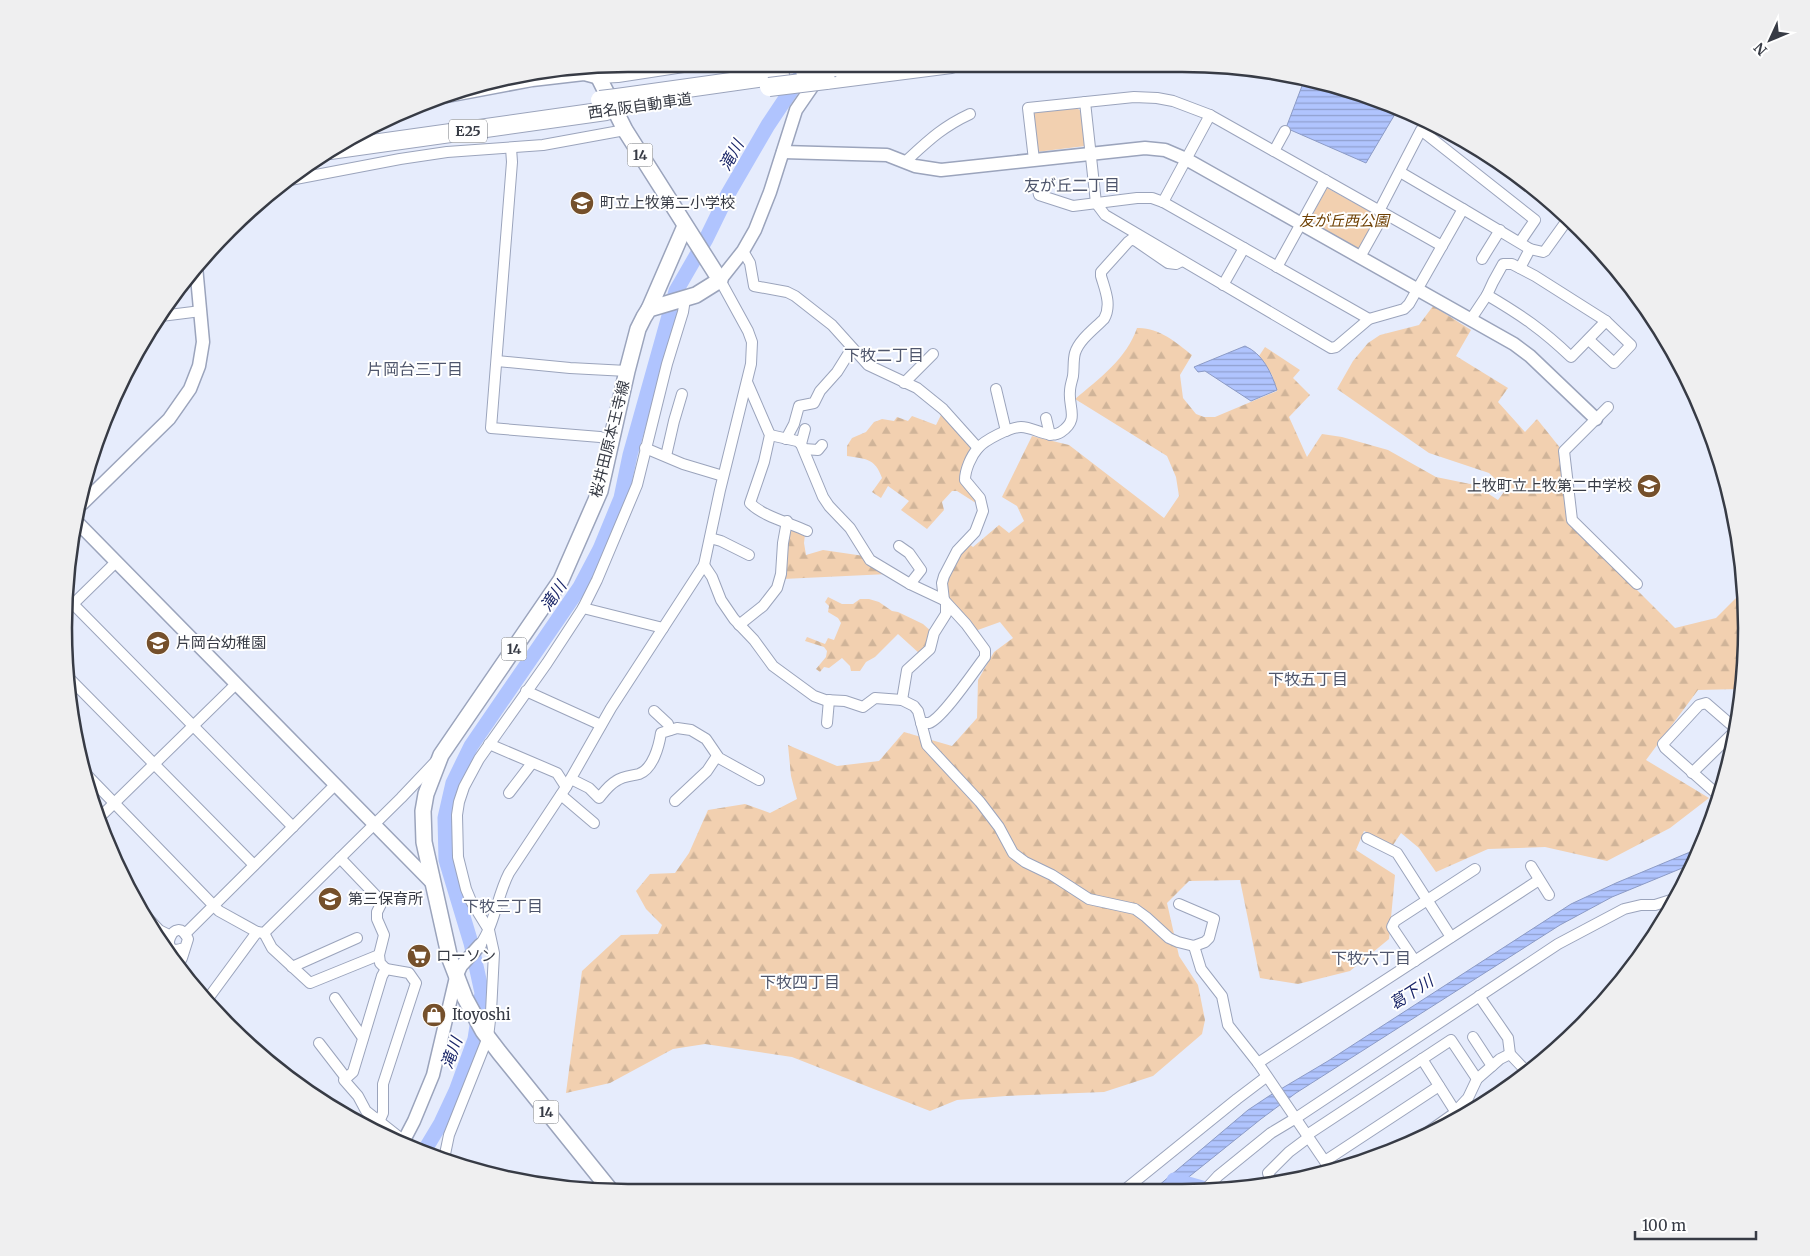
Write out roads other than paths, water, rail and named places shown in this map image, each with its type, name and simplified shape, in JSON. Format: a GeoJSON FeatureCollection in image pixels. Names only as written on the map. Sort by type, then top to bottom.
{"type":"FeatureCollection","features":[{"type":"Feature","properties":{"kind":"highway","name":"西名阪自動車道"},"geometry":{"type":"LineString","coordinates":[[377,132],[612,104],[774,81],[820,72]]}},
{"type":"Feature","properties":{"kind":"highway","name":"西名阪自動車道"},"geometry":{"type":"LineString","coordinates":[[351,147],[612,104]]}},
{"type":"Feature","properties":{"kind":"main road","name":"14"},"geometry":{"type":"LineString","coordinates":[[598,74],[625,130],[720,280]]}},
{"type":"Feature","properties":{"kind":"main road","name":"桜井田原本王寺線"},"geometry":{"type":"LineString","coordinates":[[605,1183],[512,1069],[486,1034],[465,998],[459,972],[445,938],[424,842],[423,811],[426,794],[441,755],[561,580],[600,490],[638,329],[654,307],[688,232]]}},
{"type":"Feature","properties":{"kind":"main road"},"geometry":{"type":"LineString","coordinates":[[654,307],[685,299],[720,280]]}},
{"type":"Feature","properties":{"kind":"street"},"geometry":{"type":"LineString","coordinates":[[601,74],[618,77],[651,72]]}},
{"type":"Feature","properties":{"kind":"street"},"geometry":{"type":"LineString","coordinates":[[406,1137],[433,1075],[459,972],[489,930],[504,884],[566,787],[601,725],[704,565],[723,476],[751,364],[752,342],[748,331],[720,280],[743,251],[755,230],[796,110],[828,72]]}},
{"type":"Feature","properties":{"kind":"street"},"geometry":{"type":"LineString","coordinates":[[548,78],[566,76]]}},
{"type":"Feature","properties":{"kind":"street"},"geometry":{"type":"LineString","coordinates":[[1034,160],[1028,108],[1134,97],[1174,101],[1210,115],[1442,246]]}},
{"type":"Feature","properties":{"kind":"street"},"geometry":{"type":"LineString","coordinates":[[1085,102],[1096,203],[1104,215],[1331,348],[1336,348],[1368,319],[1404,309],[1409,304],[1463,209]]}},
{"type":"Feature","properties":{"kind":"street"},"geometry":{"type":"LineString","coordinates":[[905,162],[946,127],[970,114]]}},
{"type":"Feature","properties":{"kind":"street"},"geometry":{"type":"LineString","coordinates":[[1163,202],[1210,115]]}},
{"type":"Feature","properties":{"kind":"street"},"geometry":{"type":"LineString","coordinates":[[303,178],[447,152],[543,145],[625,130]]}},
{"type":"Feature","properties":{"kind":"street"},"geometry":{"type":"LineString","coordinates":[[1360,257],[1421,130],[1535,220],[1520,242]]}},
{"type":"Feature","properties":{"kind":"street"},"geometry":{"type":"LineString","coordinates":[[1274,151],[1285,131]]}},
{"type":"Feature","properties":{"kind":"street"},"geometry":{"type":"LineString","coordinates":[[511,148],[498,361],[491,428],[600,437],[612,441]]}},
{"type":"Feature","properties":{"kind":"street"},"geometry":{"type":"LineString","coordinates":[[783,152],[887,155],[915,166],[941,170],[1145,148],[1165,150],[1186,159],[1301,223],[1471,319],[1525,352],[1596,419]]}},
{"type":"Feature","properties":{"kind":"street"},"geometry":{"type":"LineString","coordinates":[[1400,172],[1538,252],[1545,251],[1564,225]]}},
{"type":"Feature","properties":{"kind":"street"},"geometry":{"type":"LineString","coordinates":[[1277,267],[1325,180]]}},
{"type":"Feature","properties":{"kind":"street"},"geometry":{"type":"LineString","coordinates":[[1037,186],[1039,195],[1073,206],[1137,198],[1152,198],[1163,202],[1368,319]]}},
{"type":"Feature","properties":{"kind":"street"},"geometry":{"type":"LineString","coordinates":[[1482,259],[1500,230]]}},
{"type":"Feature","properties":{"kind":"street"},"geometry":{"type":"LineString","coordinates":[[902,700],[907,670],[930,649],[934,633],[946,614],[942,583],[944,576],[957,551],[975,532],[983,511],[980,498],[965,480],[965,473],[978,448],[1006,431],[1020,427],[1050,435],[1060,433],[1066,428],[1073,418],[1070,391],[1074,356],[1077,348],[1107,314],[1108,305],[1101,272],[1128,242],[1132,239],[1168,263],[1176,264],[1182,260]]}},
{"type":"Feature","properties":{"kind":"street"},"geometry":{"type":"LineString","coordinates":[[1223,285],[1244,248]]}},
{"type":"Feature","properties":{"kind":"street"},"geometry":{"type":"LineString","coordinates":[[1520,268],[1530,249]]}},
{"type":"Feature","properties":{"kind":"street"},"geometry":{"type":"LineString","coordinates":[[743,251],[750,263],[754,286],[788,292],[795,296],[832,325],[868,365],[917,388],[943,409],[978,448]]}},
{"type":"Feature","properties":{"kind":"street"},"geometry":{"type":"LineString","coordinates":[[1471,319],[1487,295],[1492,282],[1503,264],[1512,264],[1606,321],[1631,345],[1614,363],[1588,340]]}},
{"type":"Feature","properties":{"kind":"street"},"geometry":{"type":"LineString","coordinates":[[88,498],[169,419],[184,400],[195,378],[202,354],[203,342],[197,277]]}},
{"type":"Feature","properties":{"kind":"street"},"geometry":{"type":"LineString","coordinates":[[1487,295],[1548,334],[1571,357],[1606,321]]}},
{"type":"Feature","properties":{"kind":"street"},"geometry":{"type":"LineString","coordinates":[[446,1153],[450,1135],[486,1034],[491,1012],[494,953],[489,930],[470,901],[458,857],[457,815],[464,787],[489,744],[540,673],[583,608],[633,496],[685,299]]}},
{"type":"Feature","properties":{"kind":"street"},"geometry":{"type":"LineString","coordinates":[[169,315],[201,311]]}},
{"type":"Feature","properties":{"kind":"street"},"geometry":{"type":"LineString","coordinates":[[786,439],[794,424],[799,406],[814,403],[820,391],[837,372],[852,348]]}},
{"type":"Feature","properties":{"kind":"street"},"geometry":{"type":"LineString","coordinates":[[904,383],[933,354]]}},
{"type":"Feature","properties":{"kind":"street"},"geometry":{"type":"LineString","coordinates":[[498,361],[627,371]]}},
{"type":"Feature","properties":{"kind":"street"},"geometry":{"type":"LineString","coordinates":[[747,382],[770,435],[764,462],[750,502],[754,507],[765,513],[808,531]]}},
{"type":"Feature","properties":{"kind":"street"},"geometry":{"type":"LineString","coordinates":[[996,389],[1006,431]]}},
{"type":"Feature","properties":{"kind":"street"},"geometry":{"type":"LineString","coordinates":[[666,456],[682,394]]}},
{"type":"Feature","properties":{"kind":"street"},"geometry":{"type":"LineString","coordinates":[[1608,407],[1564,451],[1572,520],[1637,584]]}},
{"type":"Feature","properties":{"kind":"street"},"geometry":{"type":"LineString","coordinates":[[1046,418],[1050,435]]}},
{"type":"Feature","properties":{"kind":"street"},"geometry":{"type":"LineString","coordinates":[[805,429],[802,446],[822,496],[850,528],[866,555],[910,584],[945,602],[966,624],[985,650],[986,654],[950,703],[932,721],[921,723]]}},
{"type":"Feature","properties":{"kind":"street"},"geometry":{"type":"LineString","coordinates":[[770,435],[818,450],[822,445]]}},
{"type":"Feature","properties":{"kind":"street"},"geometry":{"type":"LineString","coordinates":[[645,448],[723,476]]}},
{"type":"Feature","properties":{"kind":"street"},"geometry":{"type":"LineString","coordinates":[[739,626],[762,606],[777,588],[781,574],[787,521]]}},
{"type":"Feature","properties":{"kind":"street"},"geometry":{"type":"LineString","coordinates":[[82,527],[433,884]]}},
{"type":"Feature","properties":{"kind":"street"},"geometry":{"type":"LineString","coordinates":[[710,538],[721,541],[749,556]]}},
{"type":"Feature","properties":{"kind":"street"},"geometry":{"type":"LineString","coordinates":[[899,546],[909,553],[920,570],[910,584]]}},
{"type":"Feature","properties":{"kind":"street"},"geometry":{"type":"LineString","coordinates":[[116,562],[74,604],[292,827]]}},
{"type":"Feature","properties":{"kind":"street"},"geometry":{"type":"LineString","coordinates":[[704,565],[712,577],[718,596],[739,626],[754,640],[773,666],[814,696],[829,700],[845,701],[863,707],[875,698],[902,700],[914,706],[918,711],[927,745],[980,802],[999,827],[1013,853],[1019,858],[1052,875],[1088,899],[1135,909],[1169,938],[1194,946],[1206,942],[1209,938],[1214,919],[1179,904]]}},
{"type":"Feature","properties":{"kind":"street"},"geometry":{"type":"LineString","coordinates":[[583,608],[663,628]]}},
{"type":"Feature","properties":{"kind":"street"},"geometry":{"type":"LineString","coordinates":[[104,813],[236,684]]}},
{"type":"Feature","properties":{"kind":"street"},"geometry":{"type":"LineString","coordinates":[[76,685],[254,865]]}},
{"type":"Feature","properties":{"kind":"street"},"geometry":{"type":"LineString","coordinates":[[526,691],[601,725]]}},
{"type":"Feature","properties":{"kind":"street"},"geometry":{"type":"LineString","coordinates":[[827,723],[829,700]]}},
{"type":"Feature","properties":{"kind":"street"},"geometry":{"type":"LineString","coordinates":[[1713,791],[1665,748],[1663,744],[1699,705],[1706,703],[1729,724]]}},
{"type":"Feature","properties":{"kind":"street"},"geometry":{"type":"LineString","coordinates":[[654,712],[668,724],[670,730]]}},
{"type":"Feature","properties":{"kind":"street"},"geometry":{"type":"LineString","coordinates":[[566,787],[589,788],[599,798],[618,779],[645,770],[651,762],[661,733],[684,728],[702,735],[717,756],[759,780]]}},
{"type":"Feature","properties":{"kind":"street"},"geometry":{"type":"LineString","coordinates":[[1692,772],[1726,739]]}},
{"type":"Feature","properties":{"kind":"street"},"geometry":{"type":"LineString","coordinates":[[489,744],[557,773],[594,823]]}},
{"type":"Feature","properties":{"kind":"street"},"geometry":{"type":"LineString","coordinates":[[211,995],[260,932],[340,858],[441,755]]}},
{"type":"Feature","properties":{"kind":"street"},"geometry":{"type":"LineString","coordinates":[[675,801],[707,771],[717,756]]}},
{"type":"Feature","properties":{"kind":"street"},"geometry":{"type":"LineString","coordinates":[[509,794],[532,763]]}},
{"type":"Feature","properties":{"kind":"street"},"geometry":{"type":"LineString","coordinates":[[94,781],[219,911],[260,932],[272,948],[310,983],[379,955]]}},
{"type":"Feature","properties":{"kind":"street"},"geometry":{"type":"LineString","coordinates":[[185,934],[336,785]]}},
{"type":"Feature","properties":{"kind":"street"},"geometry":{"type":"LineString","coordinates":[[1367,838],[1397,853],[1451,937]]}},
{"type":"Feature","properties":{"kind":"street"},"geometry":{"type":"LineString","coordinates":[[340,858],[382,902],[376,912],[384,935],[379,955],[380,963],[386,969],[409,973],[416,983],[383,1084],[383,1113],[379,1122]]}},
{"type":"Feature","properties":{"kind":"street"},"geometry":{"type":"LineString","coordinates":[[1531,866],[1549,895]]}},
{"type":"Feature","properties":{"kind":"street"},"geometry":{"type":"LineString","coordinates":[[1415,961],[1392,927],[1395,921],[1475,870]]}},
{"type":"Feature","properties":{"kind":"street"},"geometry":{"type":"LineString","coordinates":[[1258,1063],[1539,880]]}},
{"type":"Feature","properties":{"kind":"street"},"geometry":{"type":"LineString","coordinates":[[1212,1182],[1271,1133],[1558,944],[1624,909],[1665,902]]}},
{"type":"Feature","properties":{"kind":"street"},"geometry":{"type":"LineString","coordinates":[[168,940],[169,935],[174,931],[180,931],[185,934],[188,939],[182,959]]}},
{"type":"Feature","properties":{"kind":"street"},"geometry":{"type":"LineString","coordinates":[[163,932],[169,935]]}},
{"type":"Feature","properties":{"kind":"street"},"geometry":{"type":"LineString","coordinates":[[292,967],[357,938]]}},
{"type":"Feature","properties":{"kind":"street"},"geometry":{"type":"LineString","coordinates":[[1194,946],[1201,969],[1222,996],[1228,1025],[1258,1063],[1327,1165]]}},
{"type":"Feature","properties":{"kind":"street"},"geometry":{"type":"LineString","coordinates":[[175,949],[184,948]]}},
{"type":"Feature","properties":{"kind":"street"},"geometry":{"type":"LineString","coordinates":[[346,1078],[353,1072],[382,976],[386,969]]}},
{"type":"Feature","properties":{"kind":"street"},"geometry":{"type":"LineString","coordinates":[[1479,996],[1508,1038],[1510,1054],[1522,1067]]}},
{"type":"Feature","properties":{"kind":"street"},"geometry":{"type":"LineString","coordinates":[[335,998],[363,1038]]}},
{"type":"Feature","properties":{"kind":"street"},"geometry":{"type":"LineString","coordinates":[[1473,1037],[1492,1066]]}},
{"type":"Feature","properties":{"kind":"street"},"geometry":{"type":"LineString","coordinates":[[1269,1177],[1268,1173],[1308,1136],[1451,1040],[1478,1079]]}},
{"type":"Feature","properties":{"kind":"street"},"geometry":{"type":"LineString","coordinates":[[319,1043],[346,1078],[344,1080],[358,1096],[366,1111],[386,1128]]}},
{"type":"Feature","properties":{"kind":"street"},"geometry":{"type":"LineString","coordinates":[[1452,1113],[1468,1098],[1478,1079],[1500,1059],[1510,1054]]}},
{"type":"Feature","properties":{"kind":"street"},"geometry":{"type":"LineString","coordinates":[[1422,1059],[1455,1111]]}},
{"type":"Feature","properties":{"kind":"street"},"geometry":{"type":"LineString","coordinates":[[1132,1184],[1266,1077]]}},
{"type":"Feature","properties":{"kind":"street"},"geometry":{"type":"LineString","coordinates":[[1328,1164],[1439,1086]]}},
{"type":"Feature","properties":{"kind":"water"},"geometry":{"type":"Polygon","coordinates":[[[1302,86],[1361,102],[1395,115],[1366,163],[1286,128],[1302,86]]]}},
{"type":"Feature","properties":{"kind":"water"},"geometry":{"type":"Polygon","coordinates":[[[1245,346],[1257,354],[1266,364],[1277,390],[1251,401],[1205,371],[1198,372],[1194,367],[1245,346]]]}},
{"type":"Feature","properties":{"kind":"water"},"geometry":{"type":"Polygon","coordinates":[[[1690,852],[1683,868],[1612,897],[1560,925],[1296,1093],[1180,1184],[1160,1184],[1248,1110],[1269,1096],[1328,1061],[1571,904],[1690,852]]]}},
{"type":"Feature","properties":{"kind":"waterway","name":"滝川"},"geometry":{"type":"LineString","coordinates":[[427,1146],[441,1123],[456,1091],[475,1039],[482,993],[471,943],[446,860],[445,818],[453,783],[471,746],[580,587],[600,549],[621,498],[630,455],[676,291],[706,239],[728,194],[768,125],[800,77]]}},
{"type":"Feature","properties":{"kind":"waterway"},"geometry":{"type":"LineString","coordinates":[[1174,1180],[1187,1184]]}},
{"type":"Feature","properties":{"kind":"place","name":"町立上牧第二小学校"},"geometry":{"type":"Point","coordinates":[582,203]}},
{"type":"Feature","properties":{"kind":"place","name":"上牧町立上牧第二中学校"},"geometry":{"type":"Point","coordinates":[1649,486]}},
{"type":"Feature","properties":{"kind":"place","name":"片岡台幼稚園"},"geometry":{"type":"Point","coordinates":[158,643]}},
{"type":"Feature","properties":{"kind":"place","name":"第三保育所"},"geometry":{"type":"Point","coordinates":[330,899]}},
{"type":"Feature","properties":{"kind":"place","name":"ローソン"},"geometry":{"type":"Point","coordinates":[419,956]}},
{"type":"Feature","properties":{"kind":"place","name":"Itoyoshi"},"geometry":{"type":"Point","coordinates":[434,1015]}},
{"type":"Feature","properties":{"kind":"district","name":"友が丘二丁目"},"geometry":{"type":"Point","coordinates":[1072,185]}},
{"type":"Feature","properties":{"kind":"district","name":"下牧二丁目"},"geometry":{"type":"Point","coordinates":[884,355]}},
{"type":"Feature","properties":{"kind":"district","name":"片岡台三丁目"},"geometry":{"type":"Point","coordinates":[415,369]}},
{"type":"Feature","properties":{"kind":"district","name":"下牧五丁目"},"geometry":{"type":"Point","coordinates":[1308,679]}},
{"type":"Feature","properties":{"kind":"district","name":"下牧三丁目"},"geometry":{"type":"Point","coordinates":[503,906]}},
{"type":"Feature","properties":{"kind":"district","name":"下牧六丁目"},"geometry":{"type":"Point","coordinates":[1371,958]}},
{"type":"Feature","properties":{"kind":"district","name":"下牧四丁目"},"geometry":{"type":"Point","coordinates":[800,982]}},
{"type":"Feature","properties":{"kind":"park label","name":"友が丘西公園"},"geometry":{"type":"Point","coordinates":[1344,221]}},
{"type":"Feature","properties":{"kind":"water label","name":"葛下川"},"geometry":{"type":"Point","coordinates":[1411,992]}}]}
